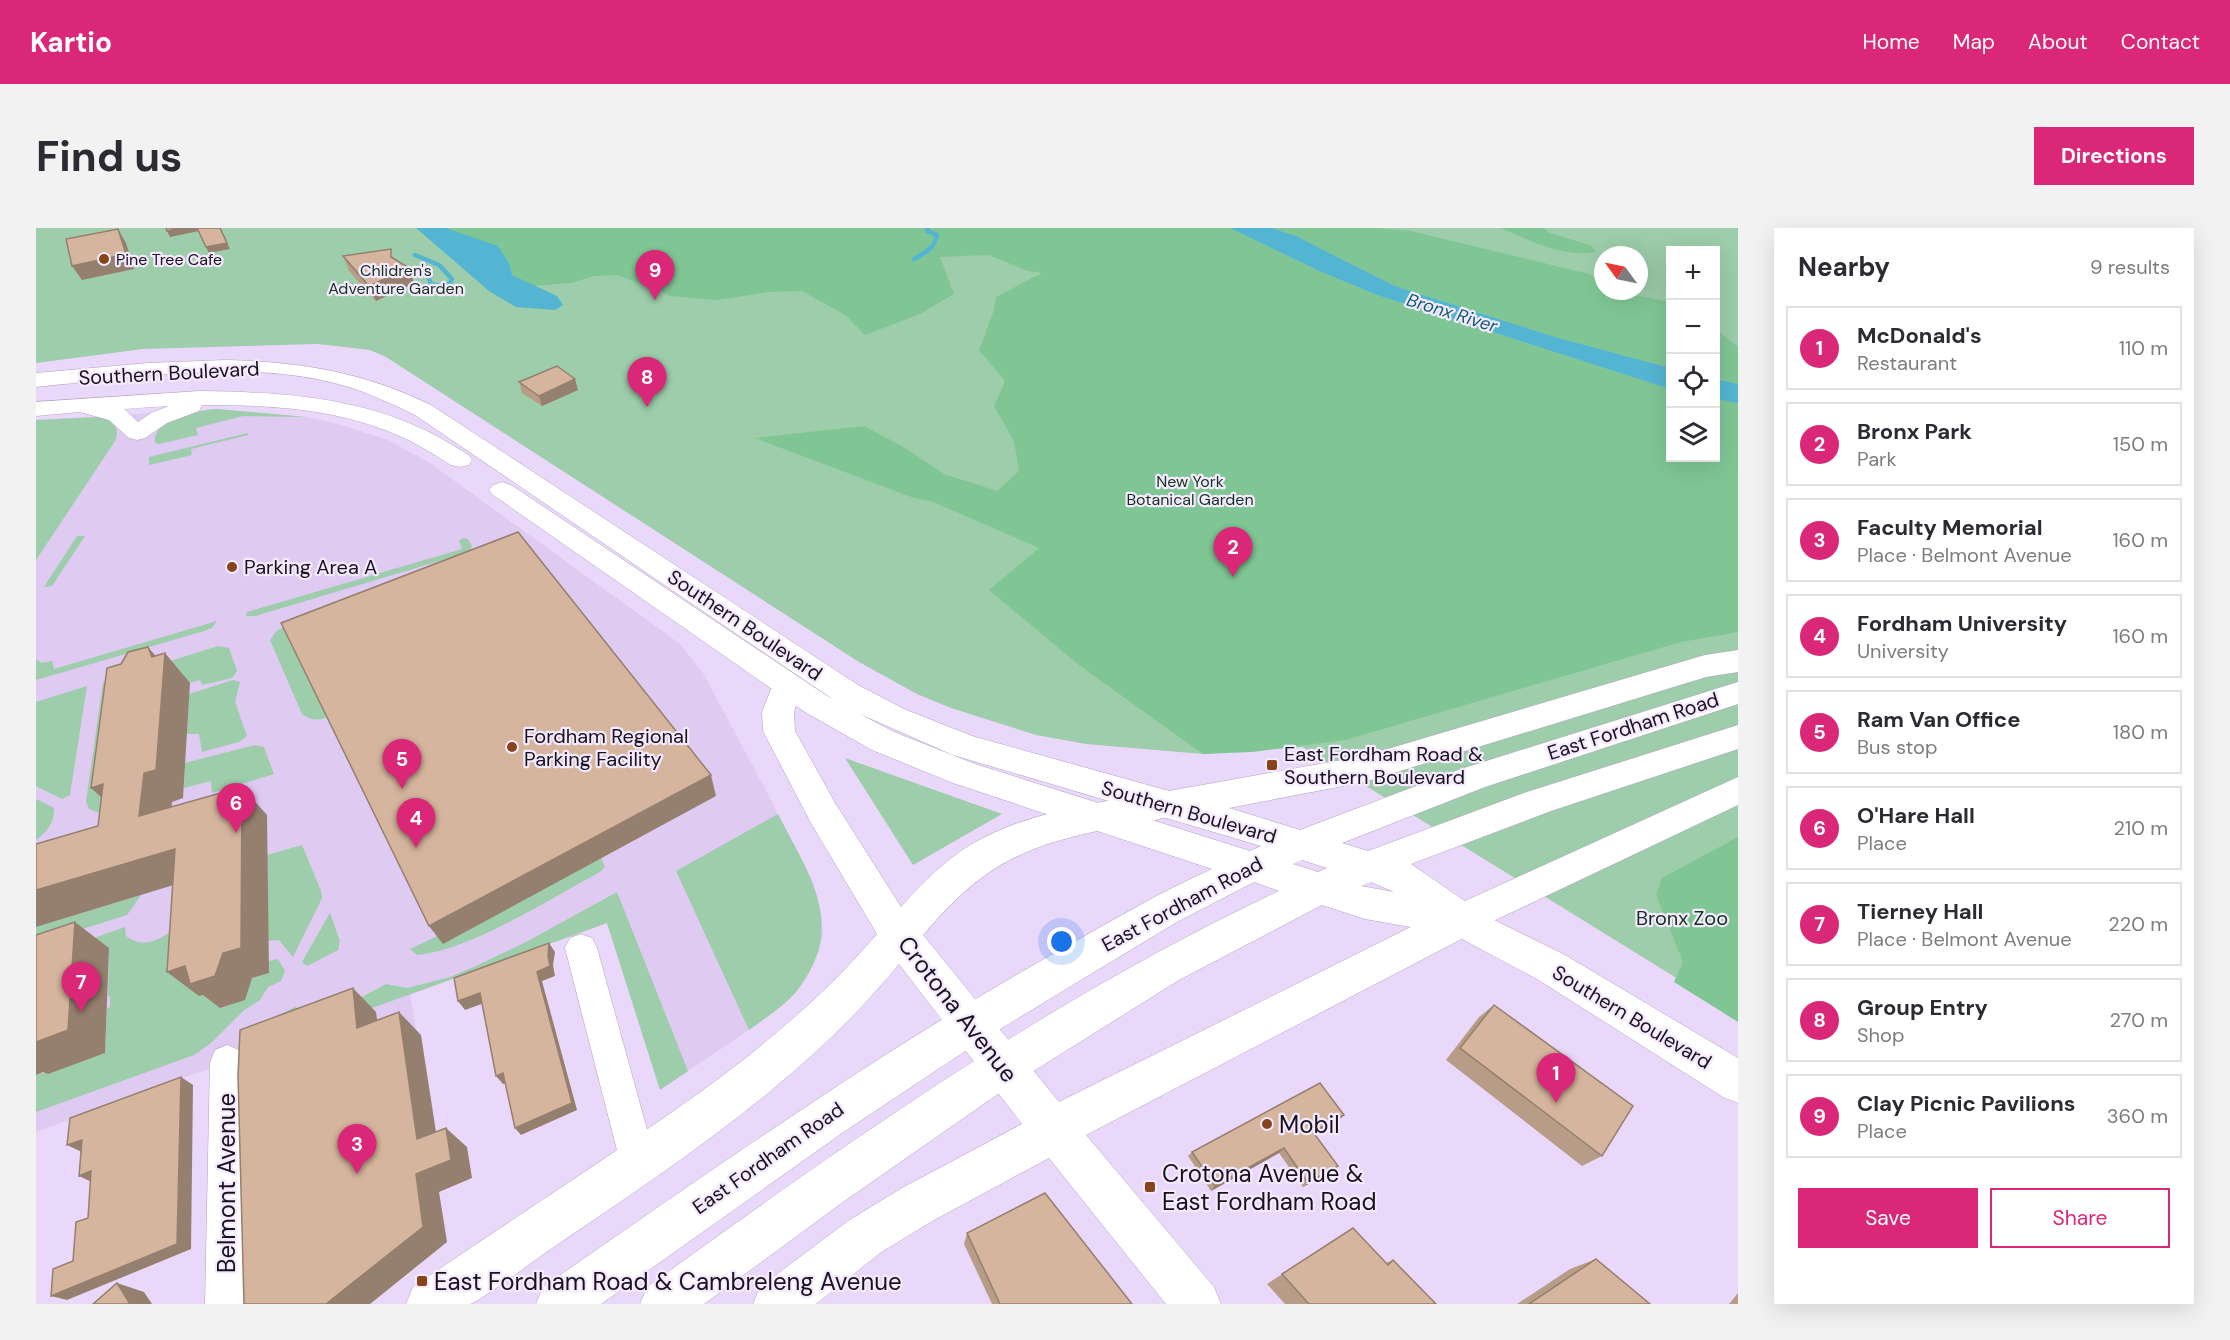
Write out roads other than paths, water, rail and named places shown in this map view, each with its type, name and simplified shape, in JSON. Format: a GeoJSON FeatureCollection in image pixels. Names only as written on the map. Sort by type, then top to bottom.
{"type":"FeatureCollection","features":[{"type":"Feature","properties":{"kind":"main road","name":"Southern Boulevard"},"geometry":{"type":"LineString","coordinates":[[36,380],[199,368],[260,368],[322,374],[384,391],[423,410],[804,665],[872,706],[964,746],[1167,804],[1400,876],[1462,920],[1551,966],[1738,1082]]}},
{"type":"Feature","properties":{"kind":"main road","name":"Southern Boulevard"},"geometry":{"type":"LineString","coordinates":[[36,410],[180,398],[224,398],[289,402],[334,409],[385,422],[424,439],[455,457],[787,685],[849,724],[912,754],[974,777],[1365,903],[1462,920]]}},
{"type":"Feature","properties":{"kind":"main road"},"geometry":{"type":"LineString","coordinates":[[76,407],[116,414],[137,433],[167,415],[224,398]]}},
{"type":"Feature","properties":{"kind":"main road"},"geometry":{"type":"LineString","coordinates":[[430,1304],[638,1162],[741,1088],[806,1035],[875,965],[944,885],[989,852],[1026,836],[1101,818],[1364,769],[1684,672],[1738,661]]}},
{"type":"Feature","properties":{"kind":"main road","name":"Crotona Avenue"},"geometry":{"type":"LineString","coordinates":[[787,685],[777,712],[779,731],[869,893],[900,936],[1054,1130],[1197,1304]]}},
{"type":"Feature","properties":{"kind":"main road","name":"East Fordham Road"},"geometry":{"type":"LineString","coordinates":[[560,1304],[827,1116],[910,1061],[1055,972],[1213,885],[1286,850],[1439,790],[1738,693]]}},
{"type":"Feature","properties":{"kind":"main road"},"geometry":{"type":"LineString","coordinates":[[664,1304],[838,1176],[970,1088],[1137,985],[1258,919],[1346,876],[1452,833],[1532,803],[1738,737]]}},
{"type":"Feature","properties":{"kind":"main road"},"geometry":{"type":"LineString","coordinates":[[777,1304],[864,1237],[918,1204],[1091,1108],[1462,920],[1738,790]]}},
{"type":"Feature","properties":{"kind":"street"},"geometry":{"type":"LineString","coordinates":[[581,948],[638,1162]]}},
{"type":"Feature","properties":{"kind":"street","name":"Belmont Avenue"},"geometry":{"type":"LineString","coordinates":[[225,1304],[227,1062]]}},
{"type":"Feature","properties":{"kind":"water"},"geometry":{"type":"Polygon","coordinates":[[[416,228],[446,228],[498,246],[510,265],[512,275],[557,296],[563,305],[555,310],[516,307],[489,291],[416,228]]]}},
{"type":"Feature","properties":{"kind":"water","name":"Bronx River"},"geometry":{"type":"Polygon","coordinates":[[[1230,228],[1272,228],[1296,236],[1395,286],[1555,337],[1666,367],[1666,388],[1377,295],[1319,271],[1230,228]]]}},
{"type":"Feature","properties":{"kind":"water"},"geometry":{"type":"Polygon","coordinates":[[[1720,380],[1738,384],[1738,403],[1720,400],[1720,380]]]}},
{"type":"Feature","properties":{"kind":"waterway"},"geometry":{"type":"LineString","coordinates":[[914,259],[929,250],[936,240],[937,235],[927,231],[928,228]]}},
{"type":"Feature","properties":{"kind":"waterway"},"geometry":{"type":"LineString","coordinates":[[415,255],[439,265],[452,279],[450,283],[441,286],[431,284],[429,279]]}},
{"type":"Feature","properties":{"kind":"place","name":"Pine Tree Cafe"},"geometry":{"type":"Point","coordinates":[104,259]}},
{"type":"Feature","properties":{"kind":"place","name":"Clay Picnic Pavilions"},"geometry":{"type":"Point","coordinates":[655,300]}},
{"type":"Feature","properties":{"kind":"place","name":"Group Entry"},"geometry":{"type":"Point","coordinates":[647,407]}},
{"type":"Feature","properties":{"kind":"place","name":"Parking Area A"},"geometry":{"type":"Point","coordinates":[232,567]}},
{"type":"Feature","properties":{"kind":"place","name":"Bronx Park"},"geometry":{"type":"Point","coordinates":[1233,577]}},
{"type":"Feature","properties":{"kind":"place","name":"Fordham Regional Parking Facility"},"geometry":{"type":"Point","coordinates":[512,747]}},
{"type":"Feature","properties":{"kind":"place","name":"East Fordham Road & Southern Boulevard"},"geometry":{"type":"Point","coordinates":[1272,765]}},
{"type":"Feature","properties":{"kind":"place","name":"Ram Van Office"},"geometry":{"type":"Point","coordinates":[402,789]}},
{"type":"Feature","properties":{"kind":"place","name":"O'Hare Hall"},"geometry":{"type":"Point","coordinates":[236,833]}},
{"type":"Feature","properties":{"kind":"place","name":"Fordham University"},"geometry":{"type":"Point","coordinates":[416,848]}},
{"type":"Feature","properties":{"kind":"place","name":"Tierney Hall"},"geometry":{"type":"Point","coordinates":[81,1012]}},
{"type":"Feature","properties":{"kind":"place","name":"McDonald's"},"geometry":{"type":"Point","coordinates":[1556,1103]}},
{"type":"Feature","properties":{"kind":"place","name":"Mobil"},"geometry":{"type":"Point","coordinates":[1267,1124]}},
{"type":"Feature","properties":{"kind":"place","name":"Faculty Memorial"},"geometry":{"type":"Point","coordinates":[357,1174]}},
{"type":"Feature","properties":{"kind":"place","name":"Crotona Avenue & East Fordham Road"},"geometry":{"type":"Point","coordinates":[1150,1187]}},
{"type":"Feature","properties":{"kind":"place","name":"East Fordham Road & Cambreleng Avenue"},"geometry":{"type":"Point","coordinates":[422,1281]}},
{"type":"Feature","properties":{"kind":"park label","name":"Chlidren's Adventure Garden"},"geometry":{"type":"Point","coordinates":[396,279]}},
{"type":"Feature","properties":{"kind":"park label","name":"New York Botanical Garden"},"geometry":{"type":"Point","coordinates":[1190,490]}},
{"type":"Feature","properties":{"kind":"park label","name":"Bronx Zoo"},"geometry":{"type":"Point","coordinates":[1682,918]}}]}
